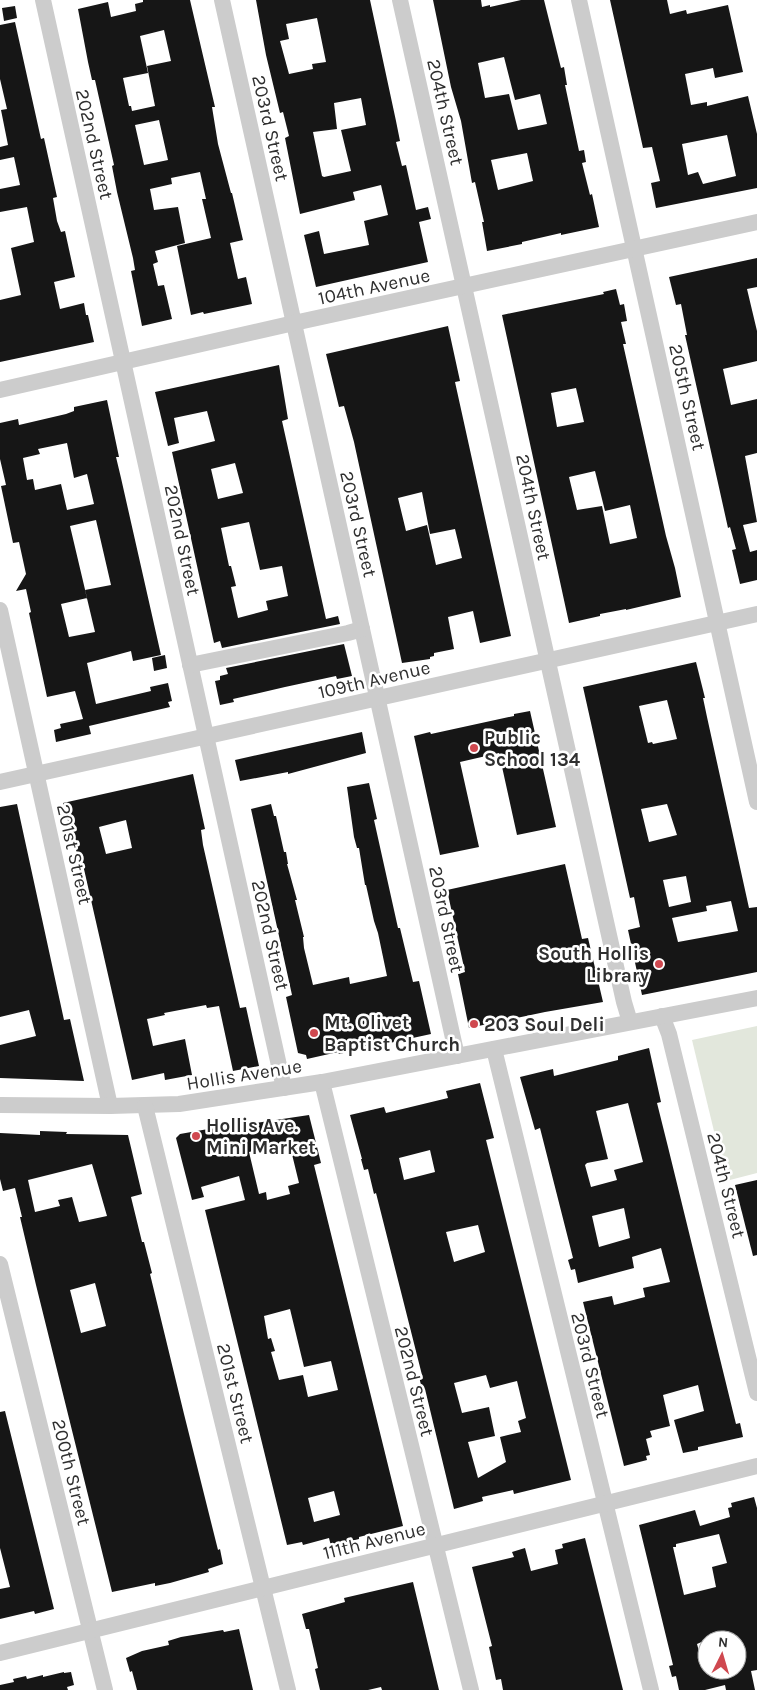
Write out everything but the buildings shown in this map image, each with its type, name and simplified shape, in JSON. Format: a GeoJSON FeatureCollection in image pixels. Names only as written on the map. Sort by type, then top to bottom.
{"type":"FeatureCollection","features":[{"type":"Feature","properties":{"kind":"street","name":"202nd Street"},"geometry":{"type":"LineString","coordinates":[[43,0],[284,1088]]}},
{"type":"Feature","properties":{"kind":"street","name":"203rd Street"},"geometry":{"type":"LineString","coordinates":[[222,0],[457,1056]]}},
{"type":"Feature","properties":{"kind":"street","name":"204th Street"},"geometry":{"type":"LineString","coordinates":[[400,0],[630,1022]]}},
{"type":"Feature","properties":{"kind":"street","name":"205th Street"},"geometry":{"type":"LineString","coordinates":[[579,0],[757,802]]}},
{"type":"Feature","properties":{"kind":"street","name":"104th Avenue"},"geometry":{"type":"LineString","coordinates":[[0,390],[294,323],[757,222]]}},
{"type":"Feature","properties":{"kind":"street","name":"201st Street"},"geometry":{"type":"LineString","coordinates":[[0,610],[110,1106]]}},
{"type":"Feature","properties":{"kind":"street","name":"109th Avenue"},"geometry":{"type":"LineString","coordinates":[[0,782],[757,614]]}},
{"type":"Feature","properties":{"kind":"street"},"geometry":{"type":"LineString","coordinates":[[190,665],[362,629]]}},
{"type":"Feature","properties":{"kind":"street","name":"Hollis Avenue"},"geometry":{"type":"LineString","coordinates":[[0,1105],[145,1106],[179,1104],[322,1082],[757,998]]}},
{"type":"Feature","properties":{"kind":"street","name":"204th Street"},"geometry":{"type":"LineString","coordinates":[[662,1016],[669,1034],[757,1393]]}},
{"type":"Feature","properties":{"kind":"street","name":"203rd Street"},"geometry":{"type":"LineString","coordinates":[[494,1049],[651,1690]]}},
{"type":"Feature","properties":{"kind":"street","name":"202nd Street"},"geometry":{"type":"LineString","coordinates":[[322,1082],[471,1690]]}},
{"type":"Feature","properties":{"kind":"street","name":"201st Street"},"geometry":{"type":"LineString","coordinates":[[145,1106],[288,1690]]}},
{"type":"Feature","properties":{"kind":"street","name":"200th Street"},"geometry":{"type":"LineString","coordinates":[[0,1264],[105,1690]]}},
{"type":"Feature","properties":{"kind":"street","name":"111th Avenue"},"geometry":{"type":"LineString","coordinates":[[0,1653],[757,1466]]}},
{"type":"Feature","properties":{"kind":"shaded area"},"geometry":{"type":"Polygon","coordinates":[[[757,1026],[757,1173],[726,1181],[692,1040],[757,1026]]]}},
{"type":"Feature","properties":{"kind":"place","name":"Public School 134"},"geometry":{"type":"Point","coordinates":[474,748]}},
{"type":"Feature","properties":{"kind":"place","name":"South Hollis Library"},"geometry":{"type":"Point","coordinates":[659,964]}},
{"type":"Feature","properties":{"kind":"place","name":"203 Soul Deli"},"geometry":{"type":"Point","coordinates":[474,1024]}},
{"type":"Feature","properties":{"kind":"place","name":"Mt. Olivet Baptist Church"},"geometry":{"type":"Point","coordinates":[314,1033]}},
{"type":"Feature","properties":{"kind":"place","name":"Hollis Ave. Mini Market"},"geometry":{"type":"Point","coordinates":[196,1136]}}]}
